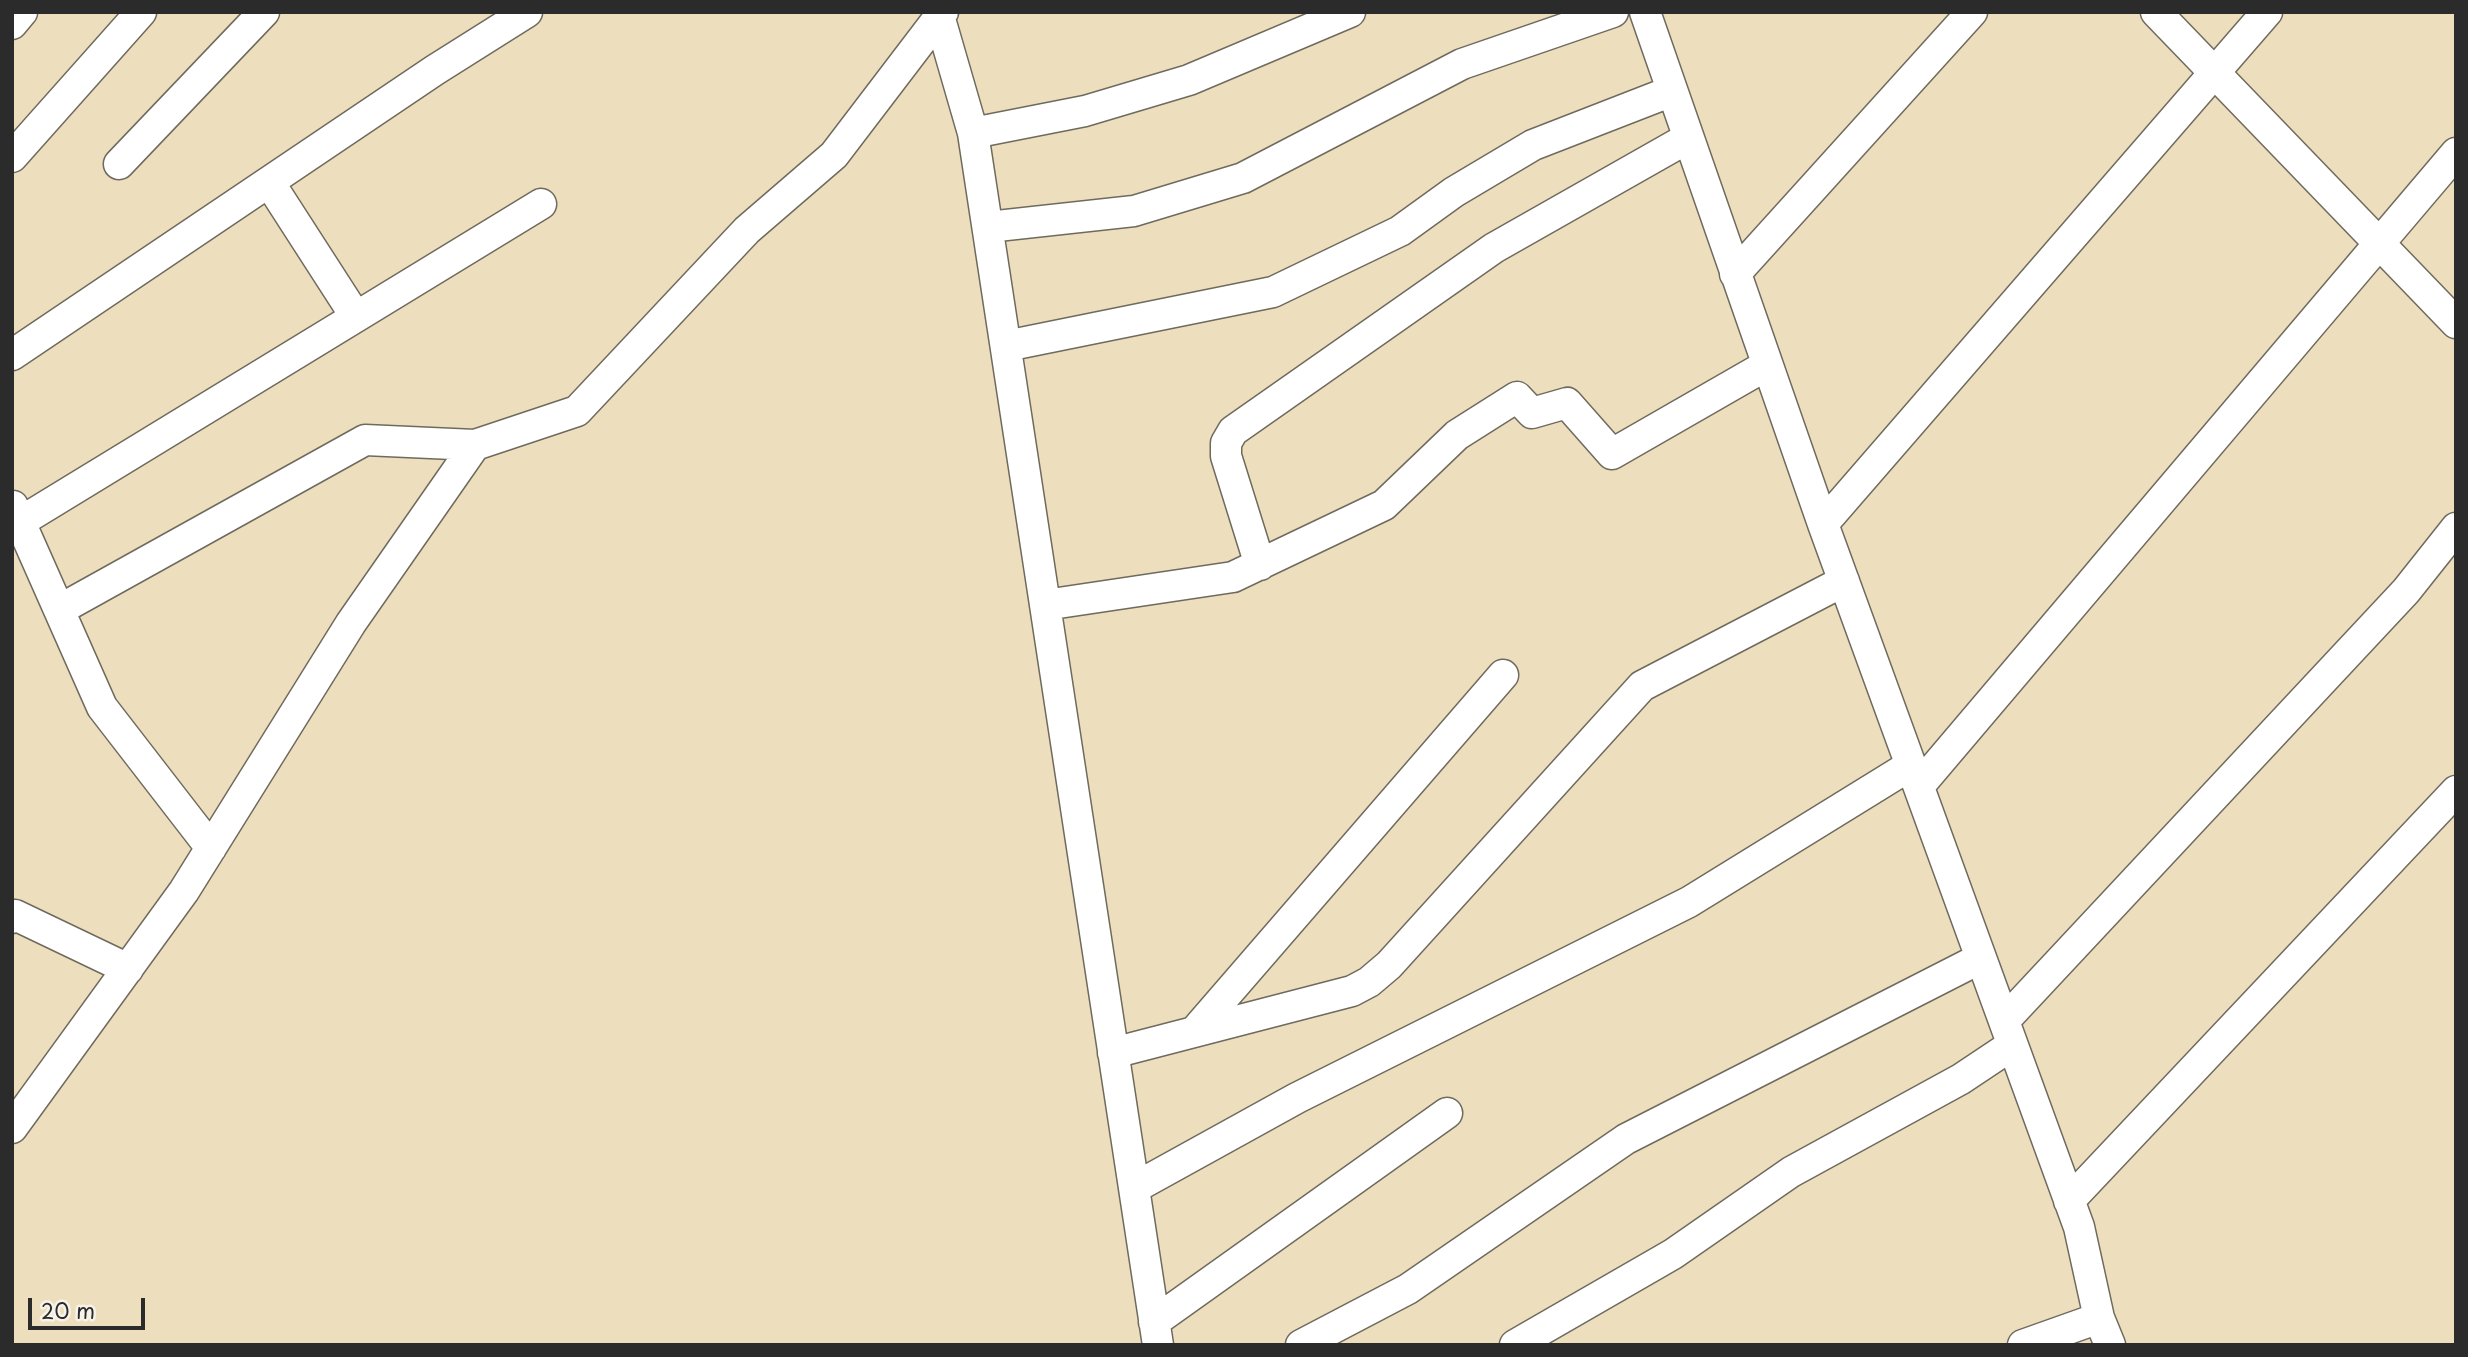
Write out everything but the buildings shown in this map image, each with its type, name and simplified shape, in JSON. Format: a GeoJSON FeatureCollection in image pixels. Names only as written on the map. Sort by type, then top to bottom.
{"type":"FeatureCollection","features":[{"type":"Feature","properties":{"kind":"street"},"geometry":{"type":"LineString","coordinates":[[12,24],[22,12]]}},
{"type":"Feature","properties":{"kind":"street"},"geometry":{"type":"LineString","coordinates":[[12,157],[141,12]]}},
{"type":"Feature","properties":{"kind":"street"},"geometry":{"type":"LineString","coordinates":[[119,164],[264,12]]}},
{"type":"Feature","properties":{"kind":"street"},"geometry":{"type":"LineString","coordinates":[[12,355],[527,12]]}},
{"type":"Feature","properties":{"kind":"street"},"geometry":{"type":"LineString","coordinates":[[973,132],[1084,111],[1189,80],[1350,12]]}},
{"type":"Feature","properties":{"kind":"street"},"geometry":{"type":"LineString","coordinates":[[988,227],[1134,211],[1243,178],[1462,64],[1613,12]]}},
{"type":"Feature","properties":{"kind":"street"},"geometry":{"type":"LineString","coordinates":[[1735,274],[1972,12]]}},
{"type":"Feature","properties":{"kind":"street"},"geometry":{"type":"LineString","coordinates":[[2156,12],[2456,323]]}},
{"type":"Feature","properties":{"kind":"street"},"geometry":{"type":"LineString","coordinates":[[1823,524],[2267,12]]}},
{"type":"Feature","properties":{"kind":"street"},"geometry":{"type":"LineString","coordinates":[[942,16],[973,132],[1156,1334],[1447,1113]]}},
{"type":"Feature","properties":{"kind":"street"},"geometry":{"type":"LineString","coordinates":[[59,610],[365,440],[475,445],[577,411],[747,230],[834,155],[942,16]]}},
{"type":"Feature","properties":{"kind":"street"},"geometry":{"type":"LineString","coordinates":[[1651,16],[1672,91],[1823,524],[2079,1227],[2105,1331],[2023,1345]]}},
{"type":"Feature","properties":{"kind":"street"},"geometry":{"type":"LineString","coordinates":[[1006,346],[1273,292],[1400,231],[1454,192],[1533,145],[1672,91]]}},
{"type":"Feature","properties":{"kind":"street"},"geometry":{"type":"LineString","coordinates":[[1260,565],[1226,456],[1226,443],[1233,431],[1494,248],[1688,138]]}},
{"type":"Feature","properties":{"kind":"street"},"geometry":{"type":"LineString","coordinates":[[1134,1188],[1297,1098],[1689,901],[1915,775],[2456,153]]}},
{"type":"Feature","properties":{"kind":"street"},"geometry":{"type":"LineString","coordinates":[[269,182],[356,317]]}},
{"type":"Feature","properties":{"kind":"street"},"geometry":{"type":"LineString","coordinates":[[211,848],[102,707],[16,513],[356,317],[541,204]]}},
{"type":"Feature","properties":{"kind":"street"},"geometry":{"type":"LineString","coordinates":[[1045,605],[1233,577],[1384,505],[1457,435],[1517,397],[1532,413],[1567,403],[1612,454],[1767,365]]}},
{"type":"Feature","properties":{"kind":"street"},"geometry":{"type":"LineString","coordinates":[[12,1128],[128,969],[211,848],[351,623],[475,445]]}},
{"type":"Feature","properties":{"kind":"street"},"geometry":{"type":"LineString","coordinates":[[1515,1345],[1673,1254],[1791,1172],[1961,1079],[2008,1033],[2406,592],[2456,528]]}},
{"type":"Feature","properties":{"kind":"street"},"geometry":{"type":"LineString","coordinates":[[1113,1053],[1352,991],[1369,982],[1389,965],[1642,685],[1844,581]]}},
{"type":"Feature","properties":{"kind":"street"},"geometry":{"type":"LineString","coordinates":[[1194,1032],[1503,675]]}},
{"type":"Feature","properties":{"kind":"street"},"geometry":{"type":"LineString","coordinates":[[2069,1201],[2456,790]]}},
{"type":"Feature","properties":{"kind":"street"},"geometry":{"type":"LineString","coordinates":[[13,914],[128,969]]}},
{"type":"Feature","properties":{"kind":"street"},"geometry":{"type":"LineString","coordinates":[[1301,1345],[1408,1289],[1626,1139],[1981,958]]}}]}
